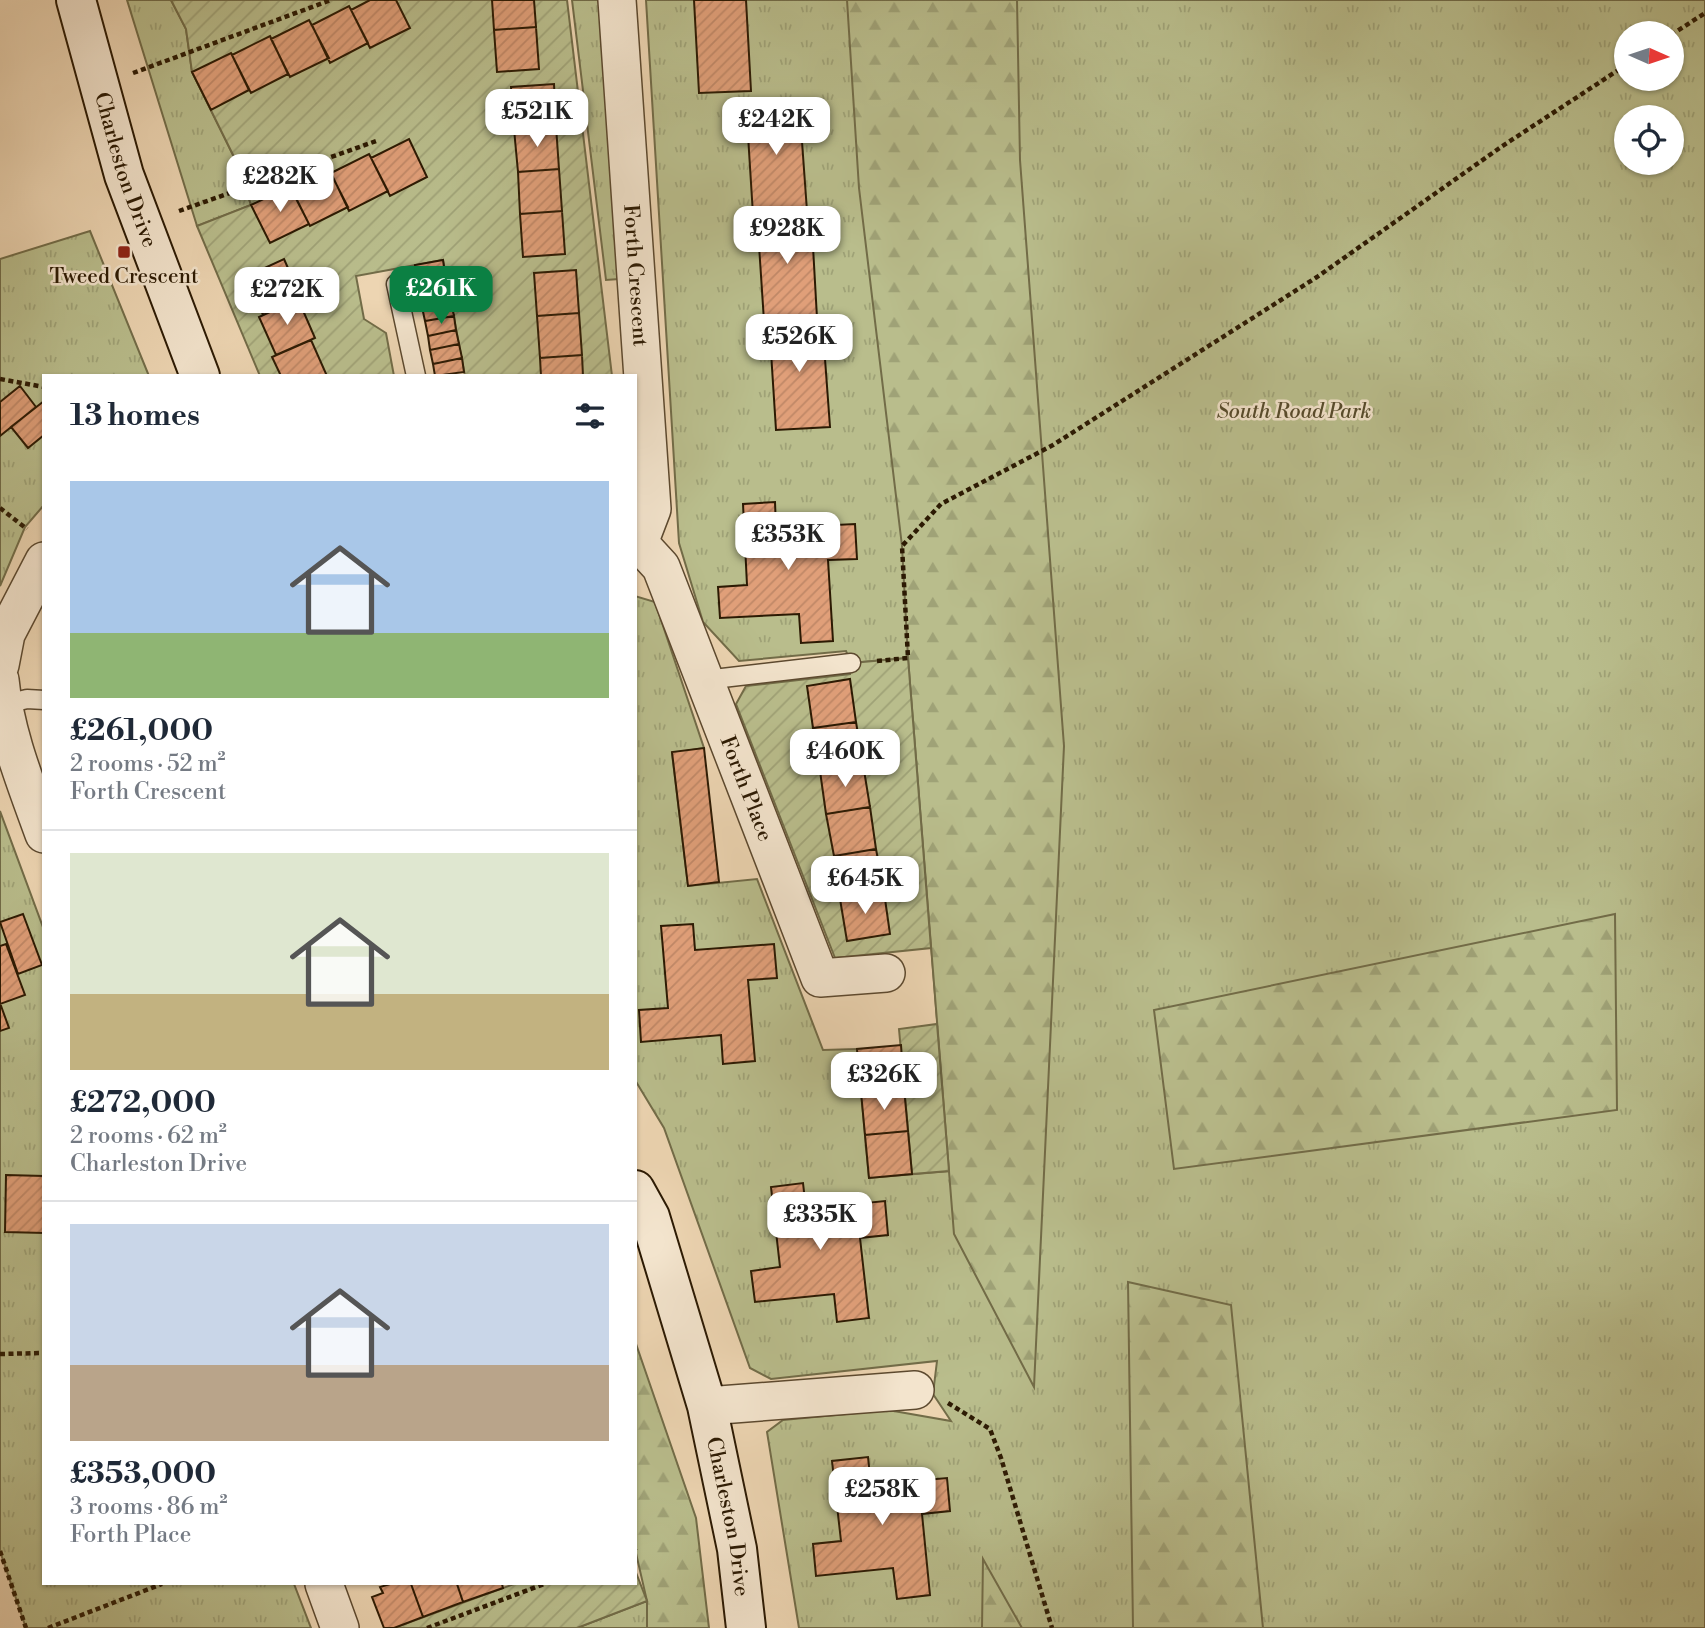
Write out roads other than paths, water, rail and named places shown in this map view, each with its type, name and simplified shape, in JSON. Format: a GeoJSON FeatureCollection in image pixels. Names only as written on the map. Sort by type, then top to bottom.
{"type":"FeatureCollection","features":[{"type":"Feature","properties":{"kind":"street","name":"Charleston Drive"},"geometry":{"type":"LineString","coordinates":[[76,0],[124,175],[200,374]]}},
{"type":"Feature","properties":{"kind":"street","name":"Forth Crescent"},"geometry":{"type":"LineString","coordinates":[[617,0],[652,509],[637,544]]}},
{"type":"Feature","properties":{"kind":"street","name":"Forth Place"},"geometry":{"type":"LineString","coordinates":[[637,544],[661,566],[820,978],[886,973]]}},
{"type":"Feature","properties":{"kind":"street"},"geometry":{"type":"LineString","coordinates":[[0,665],[6,634],[39,548]]}},
{"type":"Feature","properties":{"kind":"street"},"geometry":{"type":"LineString","coordinates":[[1,692],[17,757],[42,828]]}},
{"type":"Feature","properties":{"kind":"street","name":"Charleston Drive"},"geometry":{"type":"LineString","coordinates":[[637,1194],[650,1217],[707,1406],[737,1549],[746,1628]]}},
{"type":"Feature","properties":{"kind":"street","name":"Charleston Drive"},"geometry":{"type":"LineString","coordinates":[[707,1406],[915,1390]]}},
{"type":"Feature","properties":{"kind":"street"},"geometry":{"type":"LineString","coordinates":[[324,1585],[340,1628]]}},
{"type":"Feature","properties":{"kind":"lane"},"geometry":{"type":"LineString","coordinates":[[396,284],[416,374]]}},
{"type":"Feature","properties":{"kind":"lane"},"geometry":{"type":"LineString","coordinates":[[705,680],[851,663]]}},
{"type":"Feature","properties":{"kind":"lane"},"geometry":{"type":"LineString","coordinates":[[1,692],[42,700]]}},
{"type":"Feature","properties":{"kind":"place","name":"Tweed Crescent"},"geometry":{"type":"Point","coordinates":[124,252]}},
{"type":"Feature","properties":{"kind":"park label","name":"South Road Park"},"geometry":{"type":"Point","coordinates":[1294,411]}}]}
